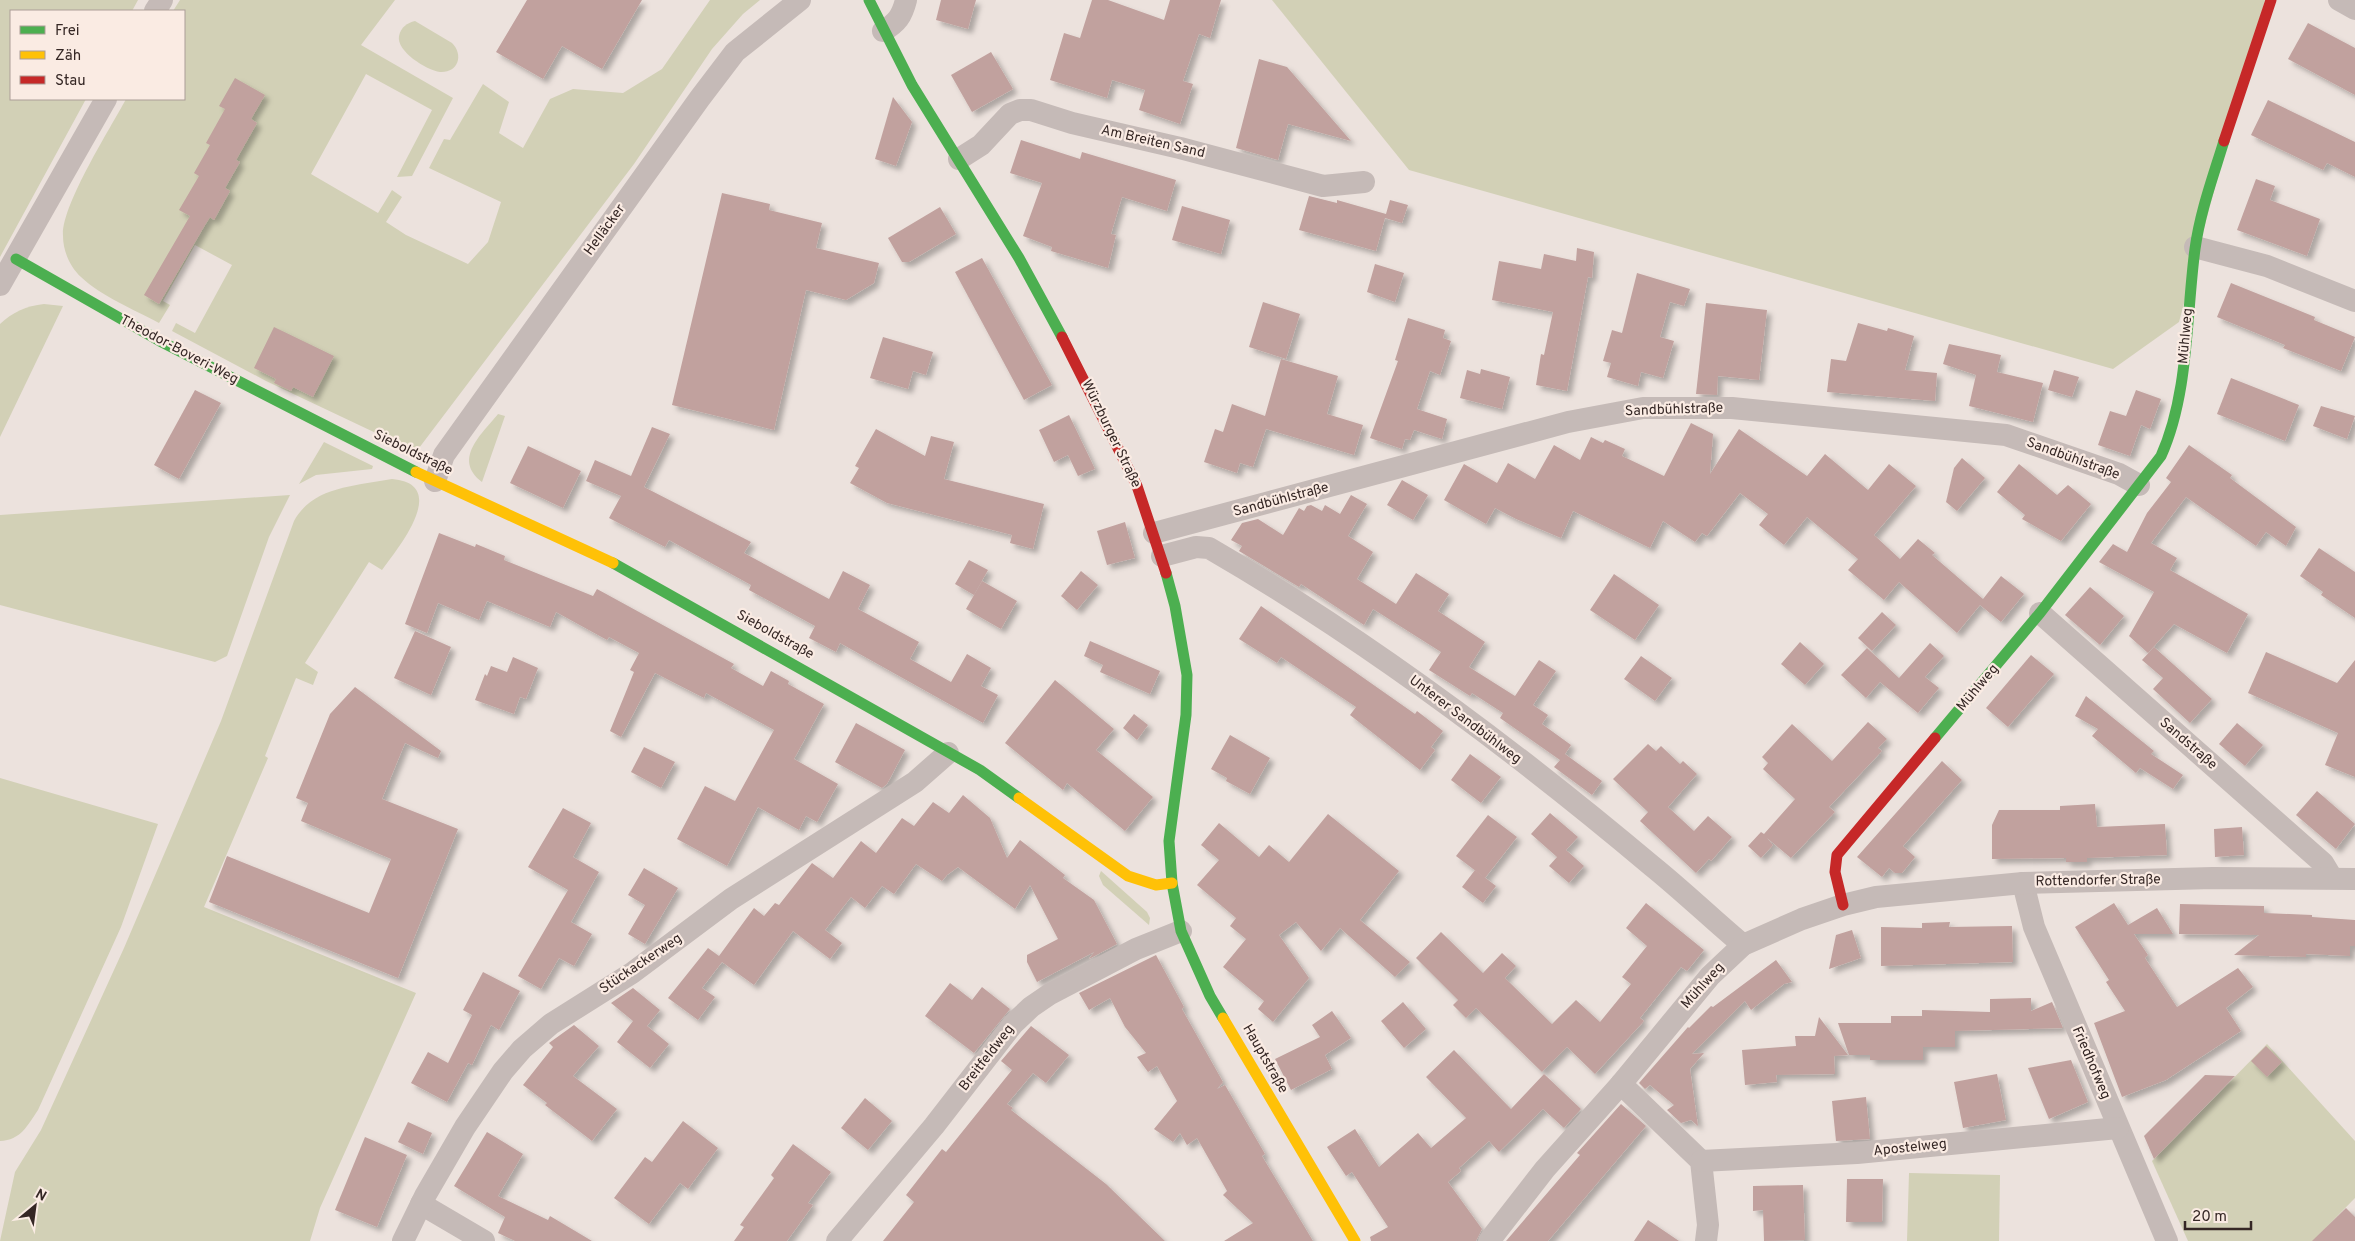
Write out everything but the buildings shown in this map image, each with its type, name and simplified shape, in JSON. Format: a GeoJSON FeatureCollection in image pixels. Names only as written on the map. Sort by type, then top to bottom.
{"type":"FeatureCollection","features":[{"type":"Feature","properties":{"kind":"street","name":"Helläcker"},"geometry":{"type":"LineString","coordinates":[[435,481],[449,448],[711,83],[735,52],[776,17],[800,0]]}},
{"type":"Feature","properties":{"kind":"street","name":"Würzburger Straße"},"geometry":{"type":"LineString","coordinates":[[869,0],[883,31],[912,85],[1019,258],[1085,379],[1137,486],[1162,556],[1175,606],[1187,681],[1186,715],[1169,842],[1172,883]]}},
{"type":"Feature","properties":{"kind":"street"},"geometry":{"type":"LineString","coordinates":[[883,31],[896,23],[903,13],[906,0]]}},
{"type":"Feature","properties":{"kind":"street","name":"Mühlweg"},"geometry":{"type":"LineString","coordinates":[[1489,1241],[1545,1169],[1620,1084],[1710,976],[1743,945],[1802,919],[1843,905],[1835,872],[1837,855],[2040,613],[2161,456],[2171,434],[2178,406],[2195,246],[2235,104],[2271,0]]}},
{"type":"Feature","properties":{"kind":"street"},"geometry":{"type":"LineString","coordinates":[[2338,0],[2355,9]]}},
{"type":"Feature","properties":{"kind":"street"},"geometry":{"type":"LineString","coordinates":[[0,285],[105,100]]}},
{"type":"Feature","properties":{"kind":"street","name":"Am Breiten Sand"},"geometry":{"type":"LineString","coordinates":[[959,160],[981,145],[1010,114],[1020,110],[1031,110],[1072,123],[1180,148],[1323,186],[1364,182]]}},
{"type":"Feature","properties":{"kind":"street"},"geometry":{"type":"LineString","coordinates":[[2195,246],[2268,266],[2355,301]]}},
{"type":"Feature","properties":{"kind":"street","name":"Theodor-Boveri-Weg"},"geometry":{"type":"LineString","coordinates":[[16,259],[160,341],[345,436]]}},
{"type":"Feature","properties":{"kind":"street","name":"Sandbühlstraße"},"geometry":{"type":"LineString","coordinates":[[1154,533],[1568,422],[1644,408],[1732,408],[2006,435],[2119,474],[2139,485]]}},
{"type":"Feature","properties":{"kind":"street","name":"Sieboldstraße"},"geometry":{"type":"LineString","coordinates":[[345,436],[435,481],[629,570],[891,717],[948,753],[980,770],[1128,876],[1156,886],[1172,883]]}},
{"type":"Feature","properties":{"kind":"street","name":"Unterer Sandbühlweg"},"geometry":{"type":"LineString","coordinates":[[1162,556],[1196,547],[1209,548],[1383,659],[1568,798],[1653,867],[1743,945]]}},
{"type":"Feature","properties":{"kind":"street","name":"Sandstraße"},"geometry":{"type":"LineString","coordinates":[[2040,613],[2298,841],[2327,868],[2332,878]]}},
{"type":"Feature","properties":{"kind":"street","name":"Stückackerweg"},"geometry":{"type":"LineString","coordinates":[[403,1241],[421,1204],[465,1127],[502,1071],[522,1049],[551,1024],[640,968],[731,899],[915,782],[948,753]]}},
{"type":"Feature","properties":{"kind":"street","name":"Rottendorfer Straße"},"geometry":{"type":"LineString","coordinates":[[1843,905],[1876,897],[2022,883],[2214,878],[2355,879]]}},
{"type":"Feature","properties":{"kind":"street","name":"Hauptstraße"},"geometry":{"type":"LineString","coordinates":[[1172,883],[1181,931],[1210,996],[1355,1241]]}},
{"type":"Feature","properties":{"kind":"street","name":"Friedhofweg"},"geometry":{"type":"LineString","coordinates":[[2022,883],[2034,927],[2167,1241]]}},
{"type":"Feature","properties":{"kind":"street","name":"Breitfeldweg"},"geometry":{"type":"LineString","coordinates":[[837,1241],[934,1126],[1013,1024],[1050,994],[1136,949],[1181,931]]}},
{"type":"Feature","properties":{"kind":"street"},"geometry":{"type":"LineString","coordinates":[[1620,1084],[1701,1161],[1708,1225],[1706,1241]]}},
{"type":"Feature","properties":{"kind":"street","name":"Apostelweg"},"geometry":{"type":"LineString","coordinates":[[1701,1161],[1857,1153],[2118,1128]]}},
{"type":"Feature","properties":{"kind":"street"},"geometry":{"type":"LineString","coordinates":[[421,1204],[484,1241]]}},
{"type":"Feature","properties":{"kind":"shaded area"},"geometry":{"type":"Polygon","coordinates":[[[0,0],[138,0],[133,10],[10,10],[10,100],[85,100],[0,257],[0,0]]]}},
{"type":"Feature","properties":{"kind":"shaded area"},"geometry":{"type":"Polygon","coordinates":[[[180,0],[395,0],[361,45],[453,98],[412,176],[397,177],[432,110],[366,74],[311,174],[378,213],[392,190],[402,197],[386,222],[406,235],[468,264],[488,242],[501,202],[429,168],[444,139],[450,140],[483,84],[509,102],[499,133],[523,148],[550,99],[573,89],[623,93],[662,69],[710,0],[760,0],[743,14],[712,49],[634,164],[416,452],[266,381],[172,331],[176,323],[195,333],[232,265],[195,245],[163,301],[170,305],[159,323],[98,290],[81,277],[70,264],[64,247],[64,223],[78,187],[125,100],[185,100],[185,10],[174,10],[180,0]]]}},
{"type":"Feature","properties":{"kind":"shaded area"},"geometry":{"type":"Polygon","coordinates":[[[1272,0],[2265,0],[2179,322],[2113,369],[1409,170],[1272,0]]]}},
{"type":"Feature","properties":{"kind":"shaded area"},"geometry":{"type":"Polygon","coordinates":[[[415,21],[452,43],[456,48],[458,58],[451,70],[440,72],[427,68],[413,59],[402,48],[399,42],[401,30],[407,24],[415,21]]]}},
{"type":"Feature","properties":{"kind":"shaded area"},"geometry":{"type":"Polygon","coordinates":[[[44,304],[63,306],[0,437],[0,324],[20,310],[44,304]]]}},
{"type":"Feature","properties":{"kind":"shaded area"},"geometry":{"type":"Polygon","coordinates":[[[498,414],[505,416],[482,482],[473,473],[470,456],[478,438],[498,414]]]}},
{"type":"Feature","properties":{"kind":"shaded area"},"geometry":{"type":"Polygon","coordinates":[[[324,442],[373,466],[372,469],[316,475],[299,484],[324,442]]]}},
{"type":"Feature","properties":{"kind":"shaded area"},"geometry":{"type":"Polygon","coordinates":[[[392,479],[409,483],[418,492],[419,504],[415,518],[408,533],[382,570],[369,562],[305,663],[318,672],[313,685],[296,678],[265,756],[268,758],[204,907],[416,993],[320,1208],[310,1241],[0,1241],[15,1172],[41,1130],[124,948],[221,721],[294,521],[302,509],[324,494],[350,486],[392,479]]]}},
{"type":"Feature","properties":{"kind":"shaded area"},"geometry":{"type":"Polygon","coordinates":[[[290,495],[269,537],[227,656],[215,662],[0,605],[0,515],[290,495]]]}},
{"type":"Feature","properties":{"kind":"shaded area"},"geometry":{"type":"Polygon","coordinates":[[[0,778],[158,824],[121,927],[38,1110],[23,1131],[13,1138],[0,1141],[0,778]]]}},
{"type":"Feature","properties":{"kind":"shaded area"},"geometry":{"type":"Polygon","coordinates":[[[1101,871],[1147,912],[1150,918],[1149,925],[1103,885],[1099,876],[1101,871]]]}},
{"type":"Feature","properties":{"kind":"shaded area"},"geometry":{"type":"Polygon","coordinates":[[[2267,1044],[2355,1141],[2355,1198],[2313,1241],[2188,1241],[2152,1161],[2267,1044]]]}},
{"type":"Feature","properties":{"kind":"shaded area"},"geometry":{"type":"Polygon","coordinates":[[[1909,1173],[2000,1175],[1999,1241],[1907,1241],[1909,1173]]]}},
{"type":"Feature","properties":{"kind":"traffic: fast"},"geometry":{"type":"LineString","coordinates":[[869,0],[912,85],[1019,258],[1062,337]]}},
{"type":"Feature","properties":{"kind":"traffic: fast"},"geometry":{"type":"LineString","coordinates":[[1935,738],[2040,613],[2161,456],[2170,432],[2182,381],[2197,235],[2224,141]]}},
{"type":"Feature","properties":{"kind":"traffic: fast"},"geometry":{"type":"LineString","coordinates":[[16,259],[160,341],[416,472]]}},
{"type":"Feature","properties":{"kind":"traffic: fast"},"geometry":{"type":"LineString","coordinates":[[613,563],[980,770],[1019,798]]}},
{"type":"Feature","properties":{"kind":"traffic: fast"},"geometry":{"type":"LineString","coordinates":[[1166,573],[1175,606],[1187,675],[1186,715],[1169,841],[1172,883],[1181,931],[1210,996],[1223,1018]]}},
{"type":"Feature","properties":{"kind":"traffic: slow"},"geometry":{"type":"LineString","coordinates":[[416,472],[613,563]]}},
{"type":"Feature","properties":{"kind":"traffic: slow"},"geometry":{"type":"LineString","coordinates":[[1019,798],[1128,876],[1156,885],[1172,883]]}},
{"type":"Feature","properties":{"kind":"traffic: slow"},"geometry":{"type":"LineString","coordinates":[[1223,1018],[1355,1241]]}},
{"type":"Feature","properties":{"kind":"traffic: jam"},"geometry":{"type":"LineString","coordinates":[[2224,141],[2271,0]]}},
{"type":"Feature","properties":{"kind":"traffic: jam"},"geometry":{"type":"LineString","coordinates":[[1062,337],[1137,486],[1166,573]]}},
{"type":"Feature","properties":{"kind":"traffic: jam"},"geometry":{"type":"LineString","coordinates":[[1843,905],[1835,872],[1837,855],[1935,738]]}}]}
